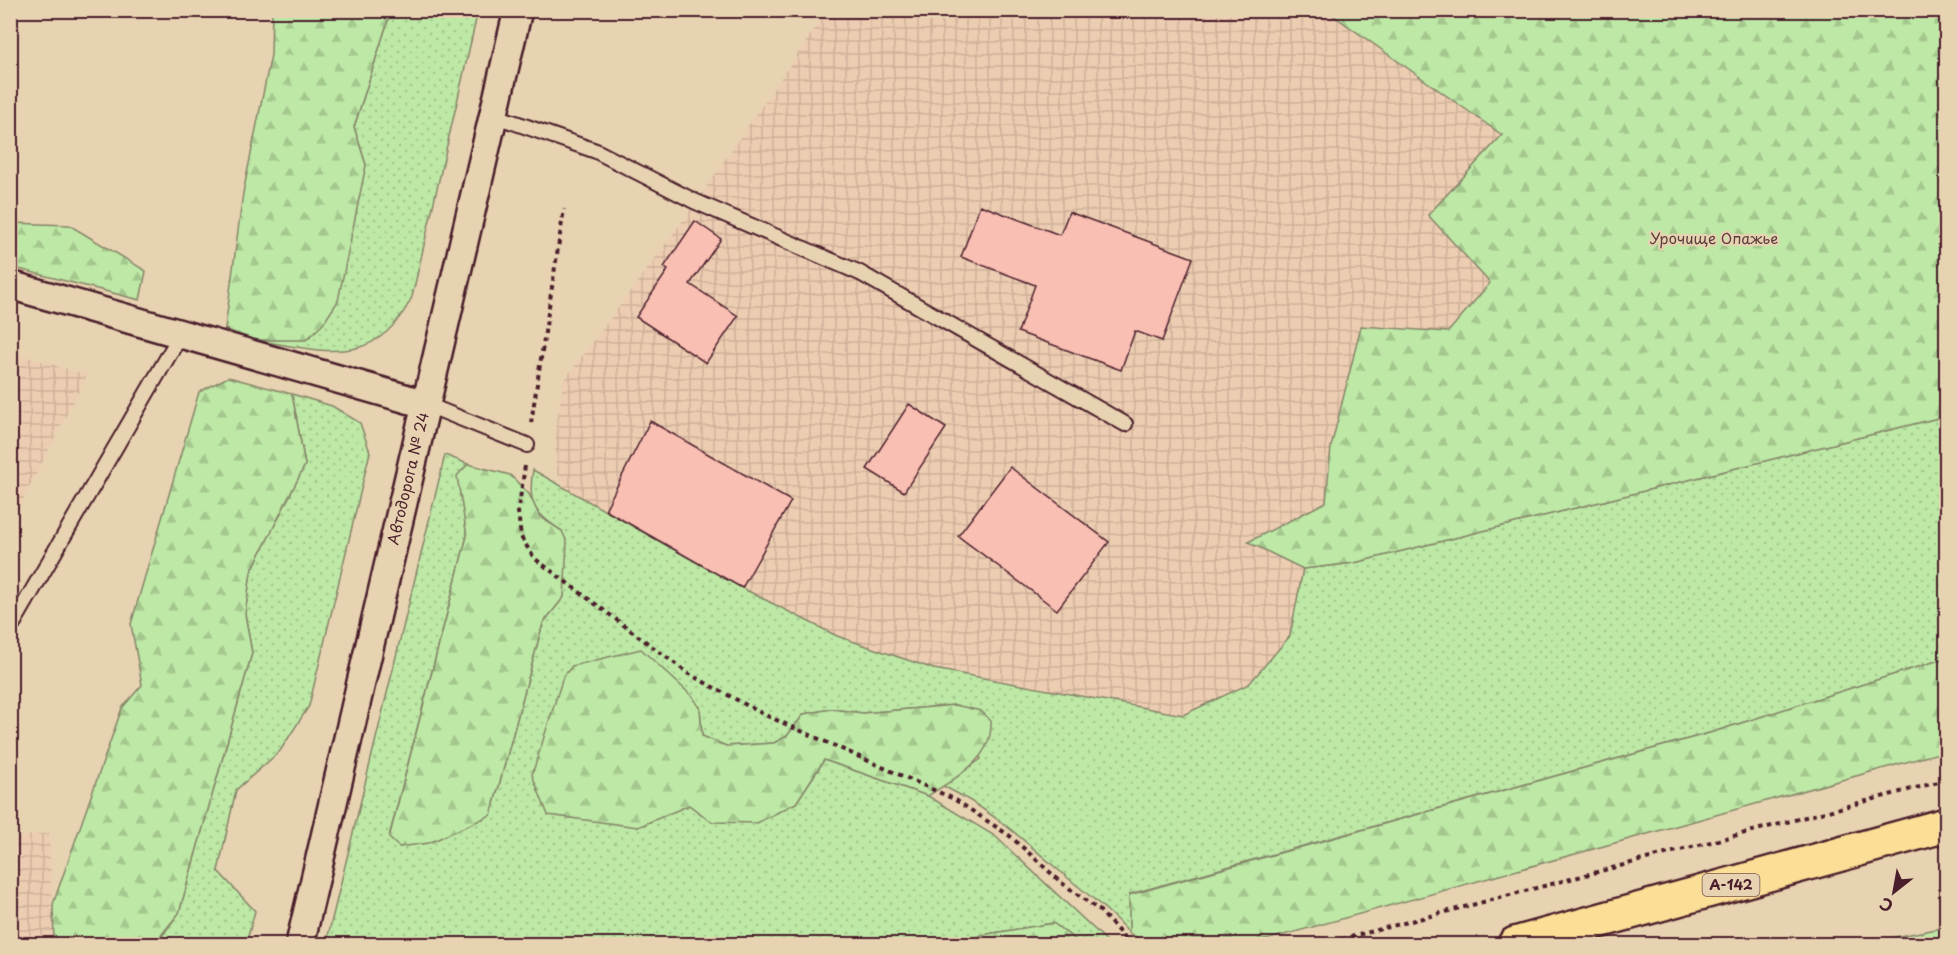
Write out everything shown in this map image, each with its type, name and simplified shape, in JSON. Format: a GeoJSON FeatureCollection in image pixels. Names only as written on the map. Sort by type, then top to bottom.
{"type":"FeatureCollection","features":[{"type":"Feature","properties":{"kind":"highway","name":"А-142"},"geometry":{"type":"LineString","coordinates":[[1515,945],[1947,825]]}},
{"type":"Feature","properties":{"kind":"street","name":"Автодорога № 24"},"geometry":{"type":"LineString","coordinates":[[300,945],[518,10]]}},
{"type":"Feature","properties":{"kind":"street"},"geometry":{"type":"LineString","coordinates":[[10,285],[425,404]]}},
{"type":"Feature","properties":{"kind":"lane"},"geometry":{"type":"LineString","coordinates":[[493,116],[596,151],[704,205],[860,273],[1125,424]]}},
{"type":"Feature","properties":{"kind":"lane"},"geometry":{"type":"LineString","coordinates":[[10,628],[181,334]]}},
{"type":"Feature","properties":{"kind":"lane"},"geometry":{"type":"LineString","coordinates":[[425,404],[528,445]]}},
{"type":"Feature","properties":{"kind":"path"},"geometry":{"type":"LineString","coordinates":[[564,209],[554,261],[518,512],[520,537],[534,558],[688,674],[763,714],[954,799],[1010,836],[1062,883],[1100,911],[1130,945]]}},
{"type":"Feature","properties":{"kind":"path"},"geometry":{"type":"LineString","coordinates":[[1324,945],[1947,780]]}},
{"type":"Feature","properties":{"kind":"shaded area"},"geometry":{"type":"Polygon","coordinates":[[[827,11],[1327,11],[1502,135],[1428,215],[1490,283],[1448,332],[1361,326],[1331,447],[1326,502],[1248,542],[1303,569],[1290,636],[1249,684],[1183,715],[934,669],[837,636],[742,588],[566,488],[556,471],[555,455],[556,427],[563,382],[685,218],[827,11]]]}},
{"type":"Feature","properties":{"kind":"shaded area"},"geometry":{"type":"Polygon","coordinates":[[[10,352],[87,375],[11,523],[10,352]]]}},
{"type":"Feature","properties":{"kind":"shaded area"},"geometry":{"type":"Polygon","coordinates":[[[49,833],[54,944],[11,944],[10,838],[49,833]]]}},
{"type":"Feature","properties":{"kind":"green space"},"geometry":{"type":"Polygon","coordinates":[[[272,11],[391,11],[354,127],[366,165],[338,301],[323,324],[306,340],[254,340],[225,329],[243,193],[271,55],[272,11]]]}},
{"type":"Feature","properties":{"kind":"green space"},"geometry":{"type":"Polygon","coordinates":[[[391,11],[478,11],[412,297],[398,321],[382,336],[364,346],[345,350],[324,350],[254,340],[307,339],[366,165],[354,127],[391,11]]]}},
{"type":"Feature","properties":{"kind":"green space","name":"Урочище Опажье"},"geometry":{"type":"Polygon","coordinates":[[[1327,11],[1946,11],[1946,416],[1354,563],[1303,569],[1248,542],[1326,502],[1331,447],[1361,326],[1448,332],[1490,283],[1428,215],[1502,135],[1327,11]]]}},
{"type":"Feature","properties":{"kind":"green space"},"geometry":{"type":"Polygon","coordinates":[[[11,223],[69,225],[146,271],[140,300],[11,267],[11,223]]]}},
{"type":"Feature","properties":{"kind":"green space"},"geometry":{"type":"Polygon","coordinates":[[[228,377],[292,394],[305,465],[251,572],[245,614],[252,653],[179,913],[154,944],[54,944],[53,904],[122,708],[142,685],[131,624],[199,392],[228,377]]]}},
{"type":"Feature","properties":{"kind":"green space"},"geometry":{"type":"Polygon","coordinates":[[[292,394],[332,406],[360,423],[370,452],[309,706],[280,751],[236,790],[218,871],[255,911],[246,944],[156,944],[179,913],[252,653],[245,614],[251,572],[305,465],[292,394]]]}},
{"type":"Feature","properties":{"kind":"green space"},"geometry":{"type":"Polygon","coordinates":[[[1946,416],[1946,658],[1713,732],[1130,894],[1129,933],[1097,902],[1006,826],[976,804],[943,786],[981,759],[955,705],[863,713],[831,709],[804,714],[787,736],[774,743],[726,746],[702,736],[700,708],[638,827],[689,805],[712,822],[796,803],[824,760],[928,796],[995,836],[1110,944],[1081,944],[1053,923],[982,935],[957,944],[326,944],[445,455],[468,464],[458,477],[467,536],[389,837],[400,847],[491,815],[543,623],[564,597],[562,531],[545,519],[535,506],[531,491],[533,470],[742,588],[837,636],[934,669],[1183,715],[1249,684],[1290,636],[1303,569],[1354,563],[1946,416]]]}},
{"type":"Feature","properties":{"kind":"green space"},"geometry":{"type":"Polygon","coordinates":[[[468,464],[510,475],[529,494],[540,517],[562,531],[567,542],[564,597],[543,623],[491,815],[429,843],[399,847],[389,838],[467,536],[457,476],[468,464]]]}},
{"type":"Feature","properties":{"kind":"green space"},"geometry":{"type":"Polygon","coordinates":[[[641,649],[693,697],[700,708],[702,736],[726,746],[774,743],[787,736],[804,714],[831,709],[863,713],[955,705],[981,711],[991,721],[990,735],[986,746],[971,766],[928,796],[824,760],[796,803],[757,823],[712,822],[689,805],[638,827],[548,815],[532,775],[563,677],[572,666],[641,649]]]}},
{"type":"Feature","properties":{"kind":"green space"},"geometry":{"type":"Polygon","coordinates":[[[1946,658],[1946,751],[1251,944],[1148,944],[1129,933],[1129,895],[1713,732],[1946,658]]]}},
{"type":"Feature","properties":{"kind":"green space"},"geometry":{"type":"Polygon","coordinates":[[[1053,923],[1081,944],[957,944],[982,935],[1053,923]]]}},
{"type":"Feature","properties":{"kind":"green space"},"geometry":{"type":"Polygon","coordinates":[[[1946,927],[1946,944],[1860,944],[1946,927]]]}},
{"type":"Feature","properties":{"kind":"building"},"geometry":{"type":"Polygon","coordinates":[[[980,205],[1060,235],[1069,212],[1193,258],[1162,341],[1135,331],[1121,370],[1018,332],[1035,285],[961,257],[980,205]]]}},
{"type":"Feature","properties":{"kind":"building"},"geometry":{"type":"Polygon","coordinates":[[[695,221],[721,239],[690,284],[738,316],[706,363],[636,317],[668,270],[664,267],[695,221]]]}},
{"type":"Feature","properties":{"kind":"building"},"geometry":{"type":"Polygon","coordinates":[[[909,404],[946,428],[904,492],[867,469],[909,404]]]}},
{"type":"Feature","properties":{"kind":"building"},"geometry":{"type":"Polygon","coordinates":[[[650,421],[791,501],[742,588],[605,510],[650,421]]]}},
{"type":"Feature","properties":{"kind":"building"},"geometry":{"type":"Polygon","coordinates":[[[1010,467],[1109,542],[1057,610],[958,536],[1010,467]]]}},
{"type":"Feature","properties":{"kind":"building"},"geometry":{"type":"Polygon","coordinates":[[[10,897],[18,944],[10,944],[10,897]]]}}]}
